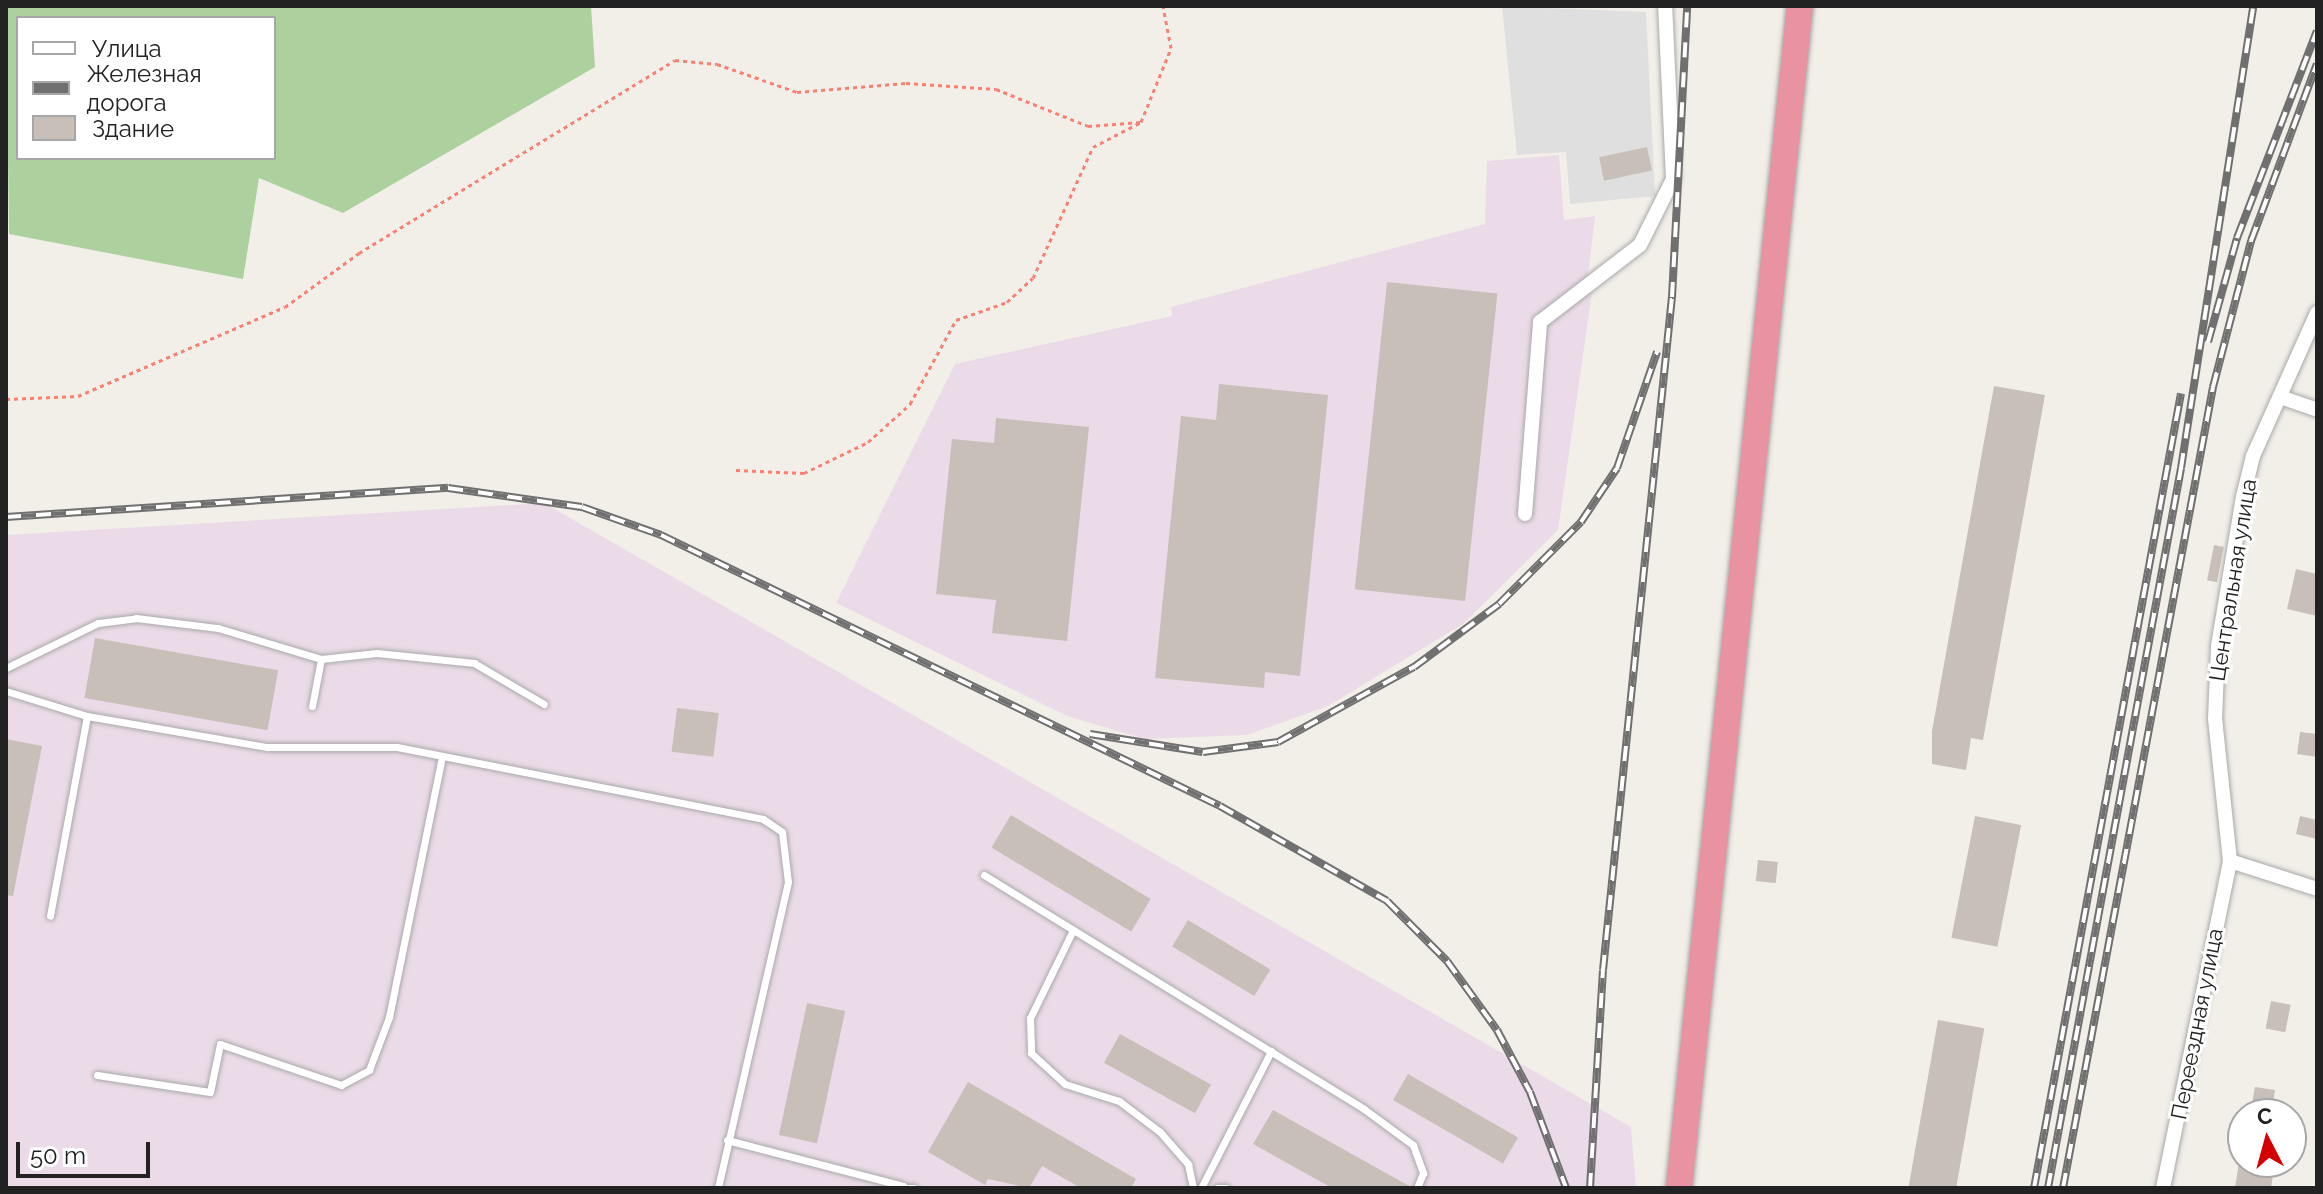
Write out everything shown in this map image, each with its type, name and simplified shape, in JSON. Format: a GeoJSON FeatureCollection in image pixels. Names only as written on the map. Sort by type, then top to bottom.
{"type":"FeatureCollection","features":[{"type":"Feature","properties":{"kind":"highway"},"geometry":{"type":"LineString","coordinates":[[1679,1188],[1800,6]]}},
{"type":"Feature","properties":{"kind":"street"},"geometry":{"type":"LineString","coordinates":[[1525,514],[1540,322],[1640,245],[1673,179],[1665,6]]}},
{"type":"Feature","properties":{"kind":"street","name":"Центральная улица"},"geometry":{"type":"LineString","coordinates":[[2230,861],[2217,778],[2218,646],[2246,483],[2317,313]]}},
{"type":"Feature","properties":{"kind":"street"},"geometry":{"type":"LineString","coordinates":[[2280,397],[2317,410]]}},
{"type":"Feature","properties":{"kind":"street"},"geometry":{"type":"LineString","coordinates":[[2230,861],[2317,889]]}},
{"type":"Feature","properties":{"kind":"street","name":"Переездная улица"},"geometry":{"type":"LineString","coordinates":[[2163,1188],[2230,861]]}},
{"type":"Feature","properties":{"kind":"lane"},"geometry":{"type":"LineString","coordinates":[[6,668],[98,623],[136,618],[218,628],[321,659],[377,653],[474,663],[544,704]]}},
{"type":"Feature","properties":{"kind":"lane"},"geometry":{"type":"LineString","coordinates":[[312,706],[321,659]]}},
{"type":"Feature","properties":{"kind":"lane"},"geometry":{"type":"LineString","coordinates":[[6,691],[87,716],[267,747],[397,747],[441,761],[763,819],[782,832],[788,882],[718,1188]]}},
{"type":"Feature","properties":{"kind":"lane"},"geometry":{"type":"LineString","coordinates":[[50,916],[87,716]]}},
{"type":"Feature","properties":{"kind":"lane"},"geometry":{"type":"LineString","coordinates":[[97,1075],[210,1092],[220,1044],[341,1085],[369,1070],[389,1017],[441,761]]}},
{"type":"Feature","properties":{"kind":"lane"},"geometry":{"type":"LineString","coordinates":[[984,875],[1271,1051],[1413,1145],[1423,1173],[1417,1188]]}},
{"type":"Feature","properties":{"kind":"lane"},"geometry":{"type":"LineString","coordinates":[[1073,930],[1030,1018],[1031,1053],[1065,1084],[1119,1101],[1160,1132],[1188,1164],[1193,1188]]}},
{"type":"Feature","properties":{"kind":"lane"},"geometry":{"type":"LineString","coordinates":[[1201,1188],[1271,1051]]}},
{"type":"Feature","properties":{"kind":"lane"},"geometry":{"type":"LineString","coordinates":[[727,1140],[914,1188]]}},
{"type":"Feature","properties":{"kind":"lane"},"geometry":{"type":"LineString","coordinates":[[1217,1188],[1226,1188]]}},
{"type":"Feature","properties":{"kind":"path"},"geometry":{"type":"LineString","coordinates":[[736,470],[804,473],[868,442],[910,404],[956,320],[1007,302],[1033,278],[1093,147],[1141,122],[1171,48],[1163,6]]}},
{"type":"Feature","properties":{"kind":"path"},"geometry":{"type":"LineString","coordinates":[[6,399],[78,396],[285,307],[359,253],[675,60],[717,64],[797,92],[906,83],[996,89],[1088,126],[1141,122]]}},
{"type":"Feature","properties":{"kind":"shaded area"},"geometry":{"type":"Polygon","coordinates":[[[1502,6],[1646,12],[1655,196],[1570,204],[1566,152],[1517,155],[1502,6]]]}},
{"type":"Feature","properties":{"kind":"shaded area"},"geometry":{"type":"Polygon","coordinates":[[[1559,155],[1564,220],[1595,216],[1586,292],[1592,292],[1558,530],[1463,624],[1328,706],[1247,735],[1145,739],[1067,716],[836,603],[955,364],[1172,316],[1171,307],[1485,224],[1487,161],[1559,155]]]}},
{"type":"Feature","properties":{"kind":"shaded area"},"geometry":{"type":"Polygon","coordinates":[[[544,503],[1631,1127],[1636,1188],[6,1188],[6,535],[544,503]]]}},
{"type":"Feature","properties":{"kind":"green space"},"geometry":{"type":"Polygon","coordinates":[[[6,6],[591,6],[595,67],[343,213],[259,178],[243,279],[9,234],[6,6]]]}},
{"type":"Feature","properties":{"kind":"building"},"geometry":{"type":"Polygon","coordinates":[[[1647,147],[1652,170],[1604,181],[1599,157],[1647,147]]]}},
{"type":"Feature","properties":{"kind":"building"},"geometry":{"type":"Polygon","coordinates":[[[1387,282],[1497,294],[1465,601],[1355,589],[1387,282]]]}},
{"type":"Feature","properties":{"kind":"building"},"geometry":{"type":"Polygon","coordinates":[[[1219,384],[1328,395],[1300,676],[1265,672],[1264,688],[1155,678],[1181,416],[1216,420],[1219,384]]]}},
{"type":"Feature","properties":{"kind":"building"},"geometry":{"type":"Polygon","coordinates":[[[1994,386],[2045,395],[1983,740],[1971,738],[1966,770],[1932,764],[1932,731],[1994,386]]]}},
{"type":"Feature","properties":{"kind":"building"},"geometry":{"type":"Polygon","coordinates":[[[996,418],[1089,427],[1067,641],[992,633],[996,600],[936,594],[952,439],[994,443],[996,418]]]}},
{"type":"Feature","properties":{"kind":"building"},"geometry":{"type":"Polygon","coordinates":[[[2214,545],[2224,547],[2217,582],[2207,580],[2214,545]]]}},
{"type":"Feature","properties":{"kind":"building"},"geometry":{"type":"Polygon","coordinates":[[[2296,569],[2317,574],[2317,616],[2287,609],[2296,569]]]}},
{"type":"Feature","properties":{"kind":"building"},"geometry":{"type":"Polygon","coordinates":[[[95,638],[278,670],[268,730],[84,698],[95,638]]]}},
{"type":"Feature","properties":{"kind":"building"},"geometry":{"type":"Polygon","coordinates":[[[677,708],[719,713],[713,757],[672,752],[677,708]]]}},
{"type":"Feature","properties":{"kind":"building"},"geometry":{"type":"Polygon","coordinates":[[[2300,732],[2317,734],[2317,757],[2297,754],[2300,732]]]}},
{"type":"Feature","properties":{"kind":"building"},"geometry":{"type":"Polygon","coordinates":[[[6,739],[42,746],[13,896],[6,895],[6,739]]]}},
{"type":"Feature","properties":{"kind":"building"},"geometry":{"type":"Polygon","coordinates":[[[1011,815],[1151,899],[1131,932],[991,848],[1011,815]]]}},
{"type":"Feature","properties":{"kind":"building"},"geometry":{"type":"Polygon","coordinates":[[[1975,816],[2021,825],[1997,947],[1951,938],[1975,816]]]}},
{"type":"Feature","properties":{"kind":"building"},"geometry":{"type":"Polygon","coordinates":[[[2300,816],[2317,820],[2317,839],[2296,834],[2300,816]]]}},
{"type":"Feature","properties":{"kind":"building"},"geometry":{"type":"Polygon","coordinates":[[[1758,860],[1778,862],[1776,883],[1756,881],[1758,860]]]}},
{"type":"Feature","properties":{"kind":"building"},"geometry":{"type":"Polygon","coordinates":[[[1188,920],[1270,969],[1254,996],[1172,947],[1188,920]]]}},
{"type":"Feature","properties":{"kind":"building"},"geometry":{"type":"Polygon","coordinates":[[[2271,1001],[2291,1005],[2285,1032],[2266,1028],[2271,1001]]]}},
{"type":"Feature","properties":{"kind":"building"},"geometry":{"type":"Polygon","coordinates":[[[807,1003],[845,1011],[817,1143],[779,1135],[807,1003]]]}},
{"type":"Feature","properties":{"kind":"building"},"geometry":{"type":"Polygon","coordinates":[[[1938,1020],[1984,1028],[1956,1188],[1908,1187],[1938,1020]]]}},
{"type":"Feature","properties":{"kind":"building"},"geometry":{"type":"Polygon","coordinates":[[[1120,1034],[1211,1084],[1195,1113],[1104,1063],[1120,1034]]]}},
{"type":"Feature","properties":{"kind":"building"},"geometry":{"type":"Polygon","coordinates":[[[1408,1074],[1518,1138],[1503,1163],[1393,1100],[1408,1074]]]}},
{"type":"Feature","properties":{"kind":"building"},"geometry":{"type":"Polygon","coordinates":[[[968,1082],[1136,1179],[1131,1188],[1081,1188],[1042,1166],[1029,1188],[988,1179],[985,1185],[928,1152],[968,1082]]]}},
{"type":"Feature","properties":{"kind":"building"},"geometry":{"type":"Polygon","coordinates":[[[2255,1087],[2275,1090],[2274,1098],[2253,1098],[2255,1087]]]}},
{"type":"Feature","properties":{"kind":"building"},"geometry":{"type":"Polygon","coordinates":[[[1273,1110],[1411,1188],[1332,1188],[1253,1144],[1273,1110]]]}},
{"type":"Feature","properties":{"kind":"building"},"geometry":{"type":"Polygon","coordinates":[[[2237,1178],[2273,1178],[2271,1188],[2235,1188],[2237,1178]]]}},
{"type":"Feature","properties":{"kind":"railway"},"geometry":{"type":"LineString","coordinates":[[1590,1188],[1603,970],[1672,297],[1687,6]]}},
{"type":"Feature","properties":{"kind":"railway"},"geometry":{"type":"LineString","coordinates":[[2048,1188],[2181,468],[2253,6]]}},
{"type":"Feature","properties":{"kind":"railway"},"geometry":{"type":"LineString","coordinates":[[2208,342],[2237,238],[2317,31]]}},
{"type":"Feature","properties":{"kind":"railway"},"geometry":{"type":"LineString","coordinates":[[2063,1188],[2213,387],[2251,241],[2317,64]]}},
{"type":"Feature","properties":{"kind":"railway"},"geometry":{"type":"LineString","coordinates":[[1090,734],[1203,752],[1278,742],[1414,667],[1499,604],[1581,522],[1617,468],[1657,352]]}},
{"type":"Feature","properties":{"kind":"railway"},"geometry":{"type":"LineString","coordinates":[[2034,1188],[2181,393]]}},
{"type":"Feature","properties":{"kind":"railway"},"geometry":{"type":"LineString","coordinates":[[6,517],[448,488],[582,507],[661,535],[1220,806],[1387,901],[1447,961],[1497,1030],[1530,1092],[1566,1188]]}}]}
